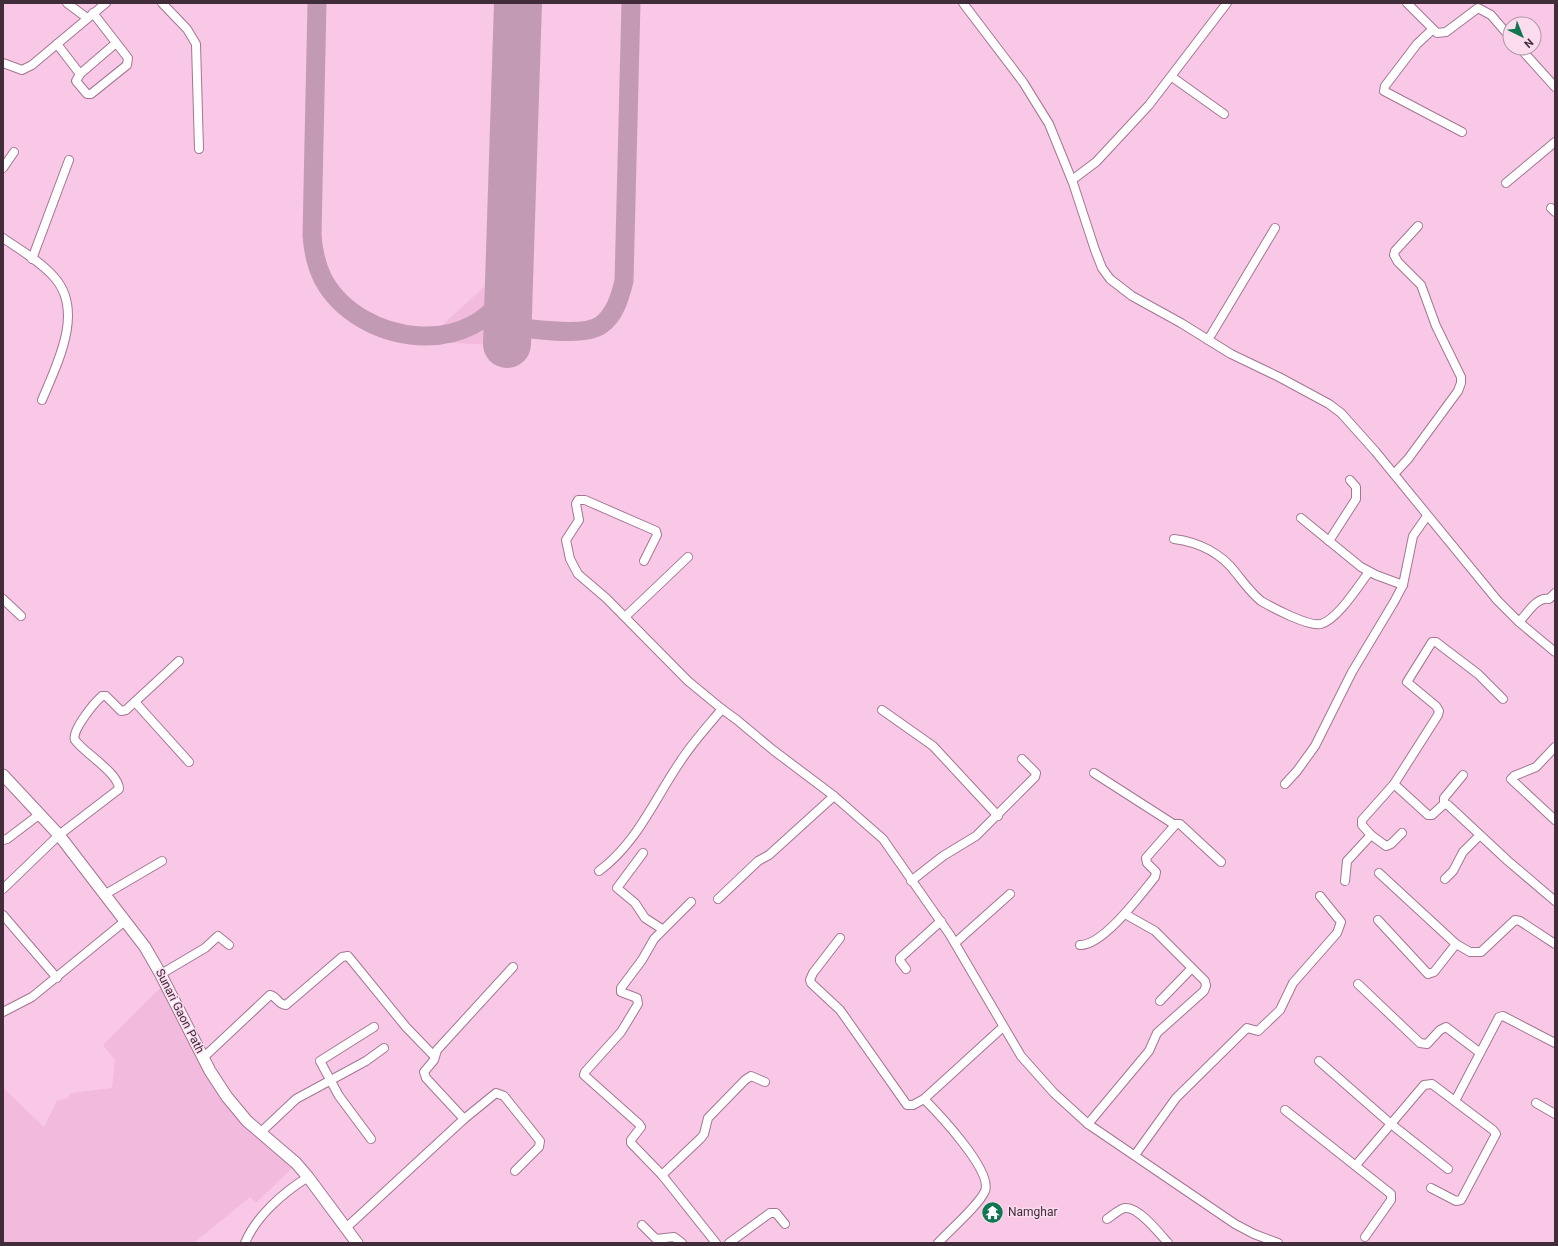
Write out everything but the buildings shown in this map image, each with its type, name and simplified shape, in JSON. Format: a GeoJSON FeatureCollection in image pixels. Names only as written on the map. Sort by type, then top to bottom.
{"type":"FeatureCollection","features":[{"type":"Feature","properties":{"kind":"street"},"geometry":{"type":"LineString","coordinates":[[67,3],[90,16],[116,43],[128,58],[128,63],[91,94],[85,93],[76,81],[80,74],[116,43]]}},
{"type":"Feature","properties":{"kind":"street"},"geometry":{"type":"LineString","coordinates":[[3,63],[18,69],[27,68],[106,3]]}},
{"type":"Feature","properties":{"kind":"street"},"geometry":{"type":"LineString","coordinates":[[162,3],[187,28],[196,44],[199,149]]}},
{"type":"Feature","properties":{"kind":"street"},"geometry":{"type":"LineString","coordinates":[[963,3],[1002,52],[1049,124],[1072,180],[1102,268],[1110,279],[1132,296],[1231,354],[1279,377],[1329,404],[1349,422],[1394,474],[1478,578],[1519,622],[1555,652]]}},
{"type":"Feature","properties":{"kind":"street"},"geometry":{"type":"LineString","coordinates":[[1072,180],[1092,165],[1118,139],[1172,77],[1227,3]]}},
{"type":"Feature","properties":{"kind":"street"},"geometry":{"type":"LineString","coordinates":[[1407,3],[1432,30],[1437,33],[1446,32],[1474,10],[1482,6],[1502,27]]}},
{"type":"Feature","properties":{"kind":"street"},"geometry":{"type":"LineString","coordinates":[[1432,30],[1417,44],[1385,86],[1384,91],[1462,132]]}},
{"type":"Feature","properties":{"kind":"street"},"geometry":{"type":"LineString","coordinates":[[56,44],[80,74]]}},
{"type":"Feature","properties":{"kind":"street"},"geometry":{"type":"LineString","coordinates":[[1527,56],[1555,87]]}},
{"type":"Feature","properties":{"kind":"street"},"geometry":{"type":"LineString","coordinates":[[1172,77],[1224,114]]}},
{"type":"Feature","properties":{"kind":"street"},"geometry":{"type":"LineString","coordinates":[[1506,183],[1555,142]]}},
{"type":"Feature","properties":{"kind":"street"},"geometry":{"type":"LineString","coordinates":[[3,168],[14,152]]}},
{"type":"Feature","properties":{"kind":"street"},"geometry":{"type":"LineString","coordinates":[[32,259],[69,160]]}},
{"type":"Feature","properties":{"kind":"street"},"geometry":{"type":"LineString","coordinates":[[1394,474],[1414,450],[1458,390],[1461,383],[1461,377],[1436,326],[1421,285],[1398,262],[1394,255],[1395,251],[1418,226]]}},
{"type":"Feature","properties":{"kind":"street"},"geometry":{"type":"LineString","coordinates":[[1208,340],[1275,228]]}},
{"type":"Feature","properties":{"kind":"street"},"geometry":{"type":"LineString","coordinates":[[3,238],[53,276],[61,285],[67,305],[67,325],[64,345],[42,400]]}},
{"type":"Feature","properties":{"kind":"street"},"geometry":{"type":"LineString","coordinates":[[1329,540],[1356,499],[1356,487],[1350,480]]}},
{"type":"Feature","properties":{"kind":"street"},"geometry":{"type":"LineString","coordinates":[[644,561],[657,535],[656,531],[585,500],[578,500],[576,504],[579,520],[566,540],[570,559],[578,574],[625,617],[688,681],[722,710],[737,720],[782,757],[834,796],[883,839],[955,943],[1003,1027],[1021,1056],[1036,1075],[1088,1124],[1235,1224],[1250,1232],[1278,1243]]}},
{"type":"Feature","properties":{"kind":"street"},"geometry":{"type":"LineString","coordinates":[[1285,784],[1315,746],[1352,672],[1383,622],[1402,585],[1411,542],[1416,531],[1427,516]]}},
{"type":"Feature","properties":{"kind":"street"},"geometry":{"type":"LineString","coordinates":[[1301,518],[1369,572],[1402,585]]}},
{"type":"Feature","properties":{"kind":"street"},"geometry":{"type":"LineString","coordinates":[[1174,540],[1197,544],[1210,550],[1228,564],[1254,595],[1261,601],[1315,624],[1326,622],[1335,614],[1369,572]]}},
{"type":"Feature","properties":{"kind":"street"},"geometry":{"type":"LineString","coordinates":[[625,617],[688,557]]}},
{"type":"Feature","properties":{"kind":"street"},"geometry":{"type":"LineString","coordinates":[[1519,622],[1539,601],[1544,598],[1549,599],[1554,593]]}},
{"type":"Feature","properties":{"kind":"street"},"geometry":{"type":"LineString","coordinates":[[3,599],[21,616]]}},
{"type":"Feature","properties":{"kind":"street"},"geometry":{"type":"LineString","coordinates":[[1402,833],[1391,844],[1386,846],[1381,844],[1371,835],[1362,825],[1362,820],[1394,784],[1438,715],[1439,711],[1436,706],[1407,682],[1432,642],[1436,642],[1460,660],[1502,699]]}},
{"type":"Feature","properties":{"kind":"street"},"geometry":{"type":"LineString","coordinates":[[3,889],[59,835],[119,789],[116,780],[109,772],[77,744],[73,737],[74,733],[102,696],[106,696],[124,711],[179,661]]}},
{"type":"Feature","properties":{"kind":"street"},"geometry":{"type":"LineString","coordinates":[[135,702],[189,762]]}},
{"type":"Feature","properties":{"kind":"street"},"geometry":{"type":"LineString","coordinates":[[599,871],[611,862],[626,846],[644,821],[679,763],[722,710]]}},
{"type":"Feature","properties":{"kind":"street"},"geometry":{"type":"LineString","coordinates":[[882,710],[933,746],[998,816]]}},
{"type":"Feature","properties":{"kind":"street"},"geometry":{"type":"LineString","coordinates":[[1555,747],[1533,770],[1514,776],[1511,779],[1555,820]]}},
{"type":"Feature","properties":{"kind":"street"},"geometry":{"type":"LineString","coordinates":[[910,880],[943,856],[973,838],[998,816],[1036,775],[1022,759]]}},
{"type":"Feature","properties":{"kind":"street"},"geometry":{"type":"LineString","coordinates":[[1094,773],[1175,825],[1180,824],[1221,862]]}},
{"type":"Feature","properties":{"kind":"street","name":"Sunari Gaon Path"},"geometry":{"type":"LineString","coordinates":[[3,775],[59,835],[149,953],[210,1071],[227,1097],[247,1121],[296,1163],[308,1176],[347,1227],[357,1243]]}},
{"type":"Feature","properties":{"kind":"street"},"geometry":{"type":"LineString","coordinates":[[1394,784],[1428,815],[1432,815],[1444,804],[1447,794],[1463,775]]}},
{"type":"Feature","properties":{"kind":"street"},"geometry":{"type":"LineString","coordinates":[[718,899],[758,861],[770,856],[834,796]]}},
{"type":"Feature","properties":{"kind":"street"},"geometry":{"type":"LineString","coordinates":[[1444,804],[1448,805],[1555,901]]}},
{"type":"Feature","properties":{"kind":"street"},"geometry":{"type":"LineString","coordinates":[[3,840],[7,839],[40,814]]}},
{"type":"Feature","properties":{"kind":"street"},"geometry":{"type":"LineString","coordinates":[[1080,945],[1091,944],[1125,914],[1155,877],[1156,872],[1147,863],[1146,858],[1175,825]]}},
{"type":"Feature","properties":{"kind":"street"},"geometry":{"type":"LineString","coordinates":[[1345,880],[1347,861],[1371,835]]}},
{"type":"Feature","properties":{"kind":"street"},"geometry":{"type":"LineString","coordinates":[[1445,879],[1456,866],[1463,852],[1480,835]]}},
{"type":"Feature","properties":{"kind":"street"},"geometry":{"type":"LineString","coordinates":[[643,853],[617,888],[635,903],[646,918],[662,929]]}},
{"type":"Feature","properties":{"kind":"street"},"geometry":{"type":"LineString","coordinates":[[104,895],[162,861]]}},
{"type":"Feature","properties":{"kind":"street"},"geometry":{"type":"LineString","coordinates":[[1379,873],[1456,944],[1470,952],[1481,952],[1512,922],[1518,920],[1555,944]]}},
{"type":"Feature","properties":{"kind":"street"},"geometry":{"type":"LineString","coordinates":[[955,943],[1010,894]]}},
{"type":"Feature","properties":{"kind":"street"},"geometry":{"type":"LineString","coordinates":[[1135,1155],[1176,1098],[1247,1028],[1258,1031],[1280,1010],[1293,983],[1340,928],[1341,922],[1320,896]]}},
{"type":"Feature","properties":{"kind":"street"},"geometry":{"type":"LineString","coordinates":[[691,902],[662,929],[620,989],[623,993],[637,998],[638,1004],[621,1032],[584,1074],[589,1081],[639,1124],[641,1127],[631,1140],[631,1143],[662,1175],[716,1243]]}},
{"type":"Feature","properties":{"kind":"street"},"geometry":{"type":"LineString","coordinates":[[1088,1124],[1149,1051],[1157,1033],[1205,988],[1205,981],[1155,931],[1125,914]]}},
{"type":"Feature","properties":{"kind":"street"},"geometry":{"type":"LineString","coordinates":[[3,915],[57,978]]}},
{"type":"Feature","properties":{"kind":"street"},"geometry":{"type":"LineString","coordinates":[[1378,920],[1428,974],[1434,972],[1456,944]]}},
{"type":"Feature","properties":{"kind":"street"},"geometry":{"type":"LineString","coordinates":[[3,1012],[32,997],[125,921]]}},
{"type":"Feature","properties":{"kind":"street"},"geometry":{"type":"LineString","coordinates":[[906,969],[900,962],[900,958],[940,921]]}},
{"type":"Feature","properties":{"kind":"street"},"geometry":{"type":"LineString","coordinates":[[161,974],[204,948],[218,936],[229,945]]}},
{"type":"Feature","properties":{"kind":"street"},"geometry":{"type":"LineString","coordinates":[[840,938],[813,973],[810,980],[844,1014],[904,1102],[909,1106],[913,1106],[924,1099],[1003,1027]]}},
{"type":"Feature","properties":{"kind":"street"},"geometry":{"type":"LineString","coordinates":[[204,1057],[247,1019],[268,996],[272,995],[281,1004],[286,1005],[345,956],[351,958],[406,1026],[434,1056]]}},
{"type":"Feature","properties":{"kind":"street"},"geometry":{"type":"LineString","coordinates":[[464,1119],[425,1076],[424,1072],[434,1060],[437,1050],[513,967]]}},
{"type":"Feature","properties":{"kind":"street"},"geometry":{"type":"LineString","coordinates":[[1160,1001],[1192,968]]}},
{"type":"Feature","properties":{"kind":"street"},"geometry":{"type":"LineString","coordinates":[[1358,984],[1420,1043],[1427,1044],[1440,1030],[1446,1028],[1479,1052]]}},
{"type":"Feature","properties":{"kind":"street"},"geometry":{"type":"LineString","coordinates":[[1455,1101],[1479,1052],[1501,1016],[1555,1043]]}},
{"type":"Feature","properties":{"kind":"street"},"geometry":{"type":"LineString","coordinates":[[371,1139],[345,1106],[320,1060],[374,1027]]}},
{"type":"Feature","properties":{"kind":"street"},"geometry":{"type":"LineString","coordinates":[[260,1133],[296,1099],[366,1061],[384,1048]]}},
{"type":"Feature","properties":{"kind":"street"},"geometry":{"type":"LineString","coordinates":[[1319,1061],[1391,1124],[1448,1169]]}},
{"type":"Feature","properties":{"kind":"street"},"geometry":{"type":"LineString","coordinates":[[662,1175],[701,1138],[704,1134],[708,1118],[744,1080],[751,1076],[765,1082]]}},
{"type":"Feature","properties":{"kind":"street"},"geometry":{"type":"LineString","coordinates":[[1356,1166],[1426,1083],[1432,1084],[1493,1130],[1496,1137],[1461,1200],[1456,1201],[1431,1188]]}},
{"type":"Feature","properties":{"kind":"street"},"geometry":{"type":"LineString","coordinates":[[347,1227],[493,1094],[499,1093],[504,1096],[540,1141],[539,1146],[515,1170]]}},
{"type":"Feature","properties":{"kind":"street"},"geometry":{"type":"LineString","coordinates":[[924,1099],[956,1134],[983,1172],[987,1186],[981,1198],[938,1243]]}},
{"type":"Feature","properties":{"kind":"street"},"geometry":{"type":"LineString","coordinates":[[1536,1103],[1555,1114]]}},
{"type":"Feature","properties":{"kind":"street"},"geometry":{"type":"LineString","coordinates":[[1285,1110],[1388,1191],[1392,1197],[1365,1237]]}},
{"type":"Feature","properties":{"kind":"street"},"geometry":{"type":"LineString","coordinates":[[245,1243],[251,1231],[274,1204],[284,1194],[308,1176]]}},
{"type":"Feature","properties":{"kind":"street"},"geometry":{"type":"LineString","coordinates":[[1107,1219],[1125,1208],[1134,1210],[1168,1243]]}},
{"type":"Feature","properties":{"kind":"street"},"geometry":{"type":"LineString","coordinates":[[729,1243],[770,1212],[776,1213],[785,1224]]}},
{"type":"Feature","properties":{"kind":"street"},"geometry":{"type":"LineString","coordinates":[[642,1225],[656,1239],[674,1237],[682,1243]]}},
{"type":"Feature","properties":{"kind":"shaded area"},"geometry":{"type":"Polygon","coordinates":[[[494,278],[491,345],[436,342],[439,328],[494,278]]]}},
{"type":"Feature","properties":{"kind":"shaded area"},"geometry":{"type":"Polygon","coordinates":[[[165,983],[243,1120],[295,1165],[256,1203],[250,1197],[194,1243],[3,1243],[3,1088],[44,1127],[57,1101],[68,1098],[71,1093],[112,1088],[115,1060],[103,1045],[165,983]]]}},
{"type":"Feature","properties":{"kind":"taxiway"},"geometry":{"type":"LineString","coordinates":[[317,3],[312,235],[315,257],[323,279],[340,302],[363,319],[390,331],[418,336],[446,334],[472,325],[494,308],[510,283]]}},
{"type":"Feature","properties":{"kind":"taxiway"},"geometry":{"type":"LineString","coordinates":[[509,327],[570,332],[593,329],[606,321],[619,299],[624,281],[631,3]]}},
{"type":"Feature","properties":{"kind":"runway"},"geometry":{"type":"LineString","coordinates":[[507,344],[518,3]]}},
{"type":"Feature","properties":{"kind":"place","name":"Namghar"},"geometry":{"type":"Point","coordinates":[993,1212]}}]}
